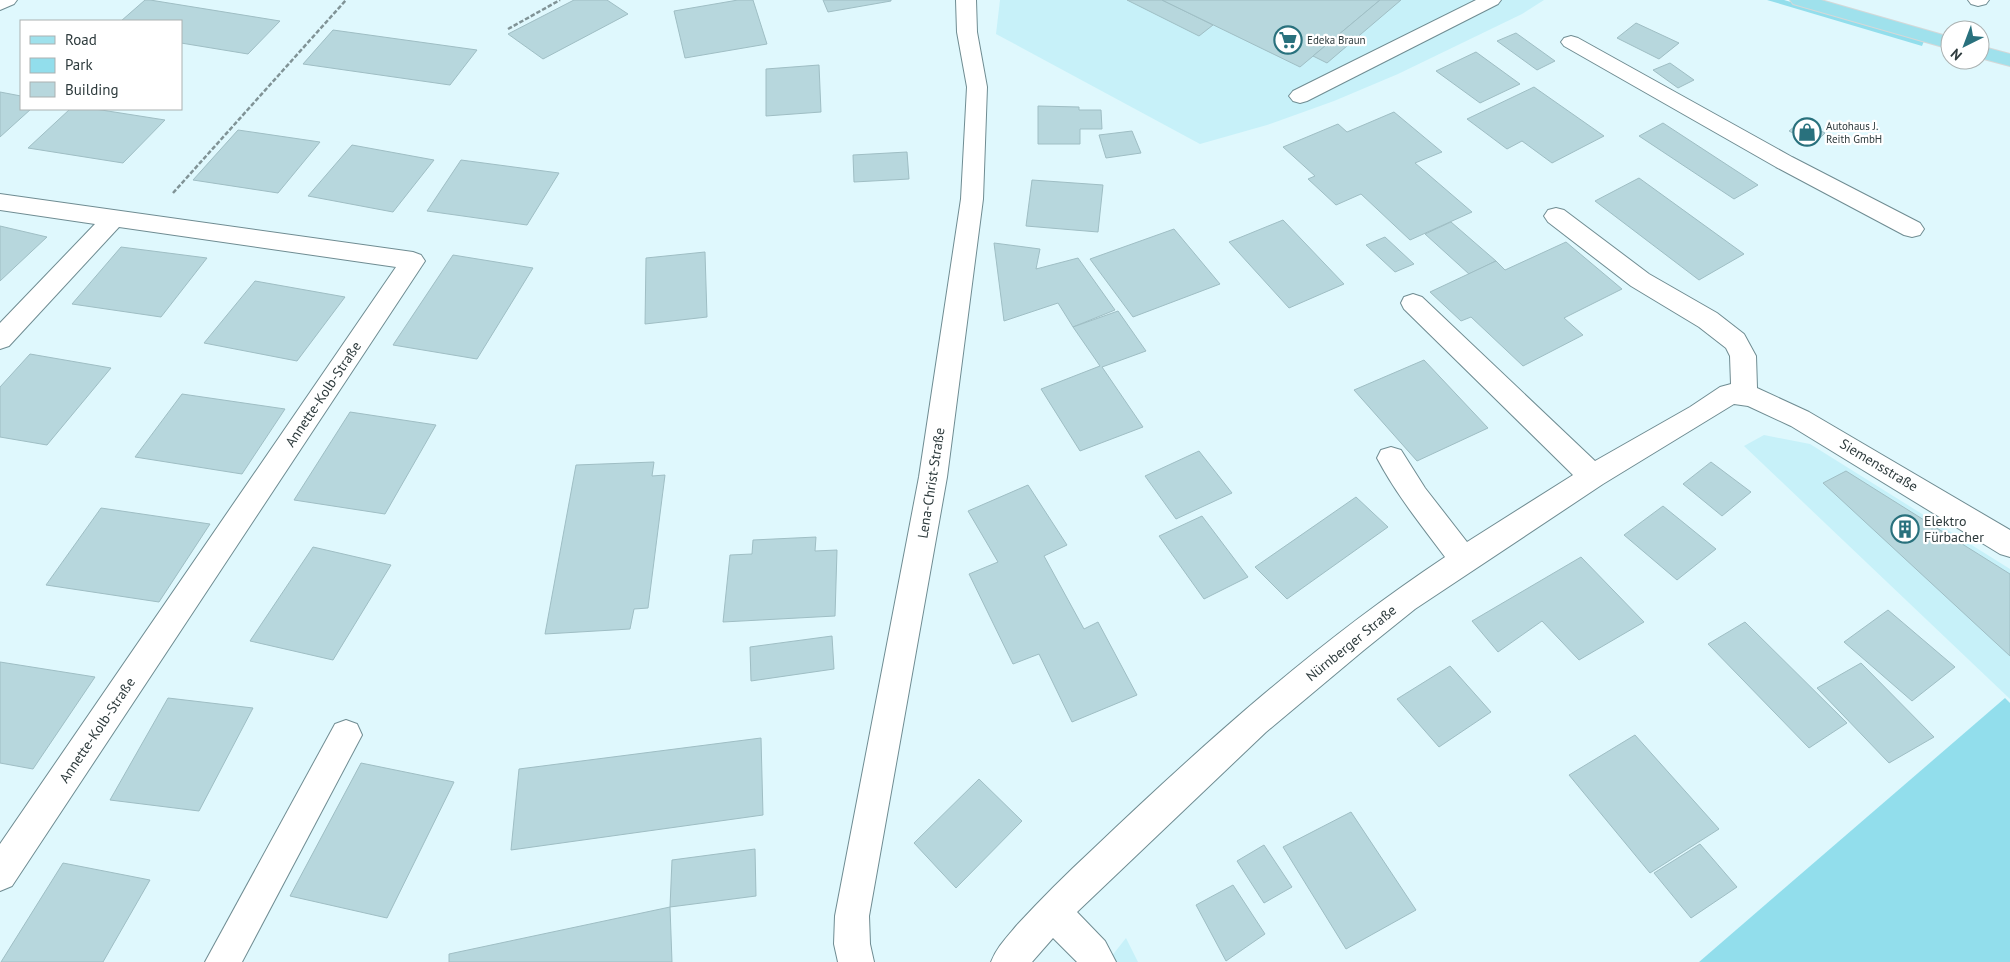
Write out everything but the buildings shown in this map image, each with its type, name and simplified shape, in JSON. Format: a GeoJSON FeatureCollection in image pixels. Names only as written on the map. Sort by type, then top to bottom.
{"type":"FeatureCollection","features":[{"type":"Feature","properties":{"kind":"main road"},"geometry":{"type":"LineString","coordinates":[[1800,0],[1940,40]]}},
{"type":"Feature","properties":{"kind":"main road"},"geometry":{"type":"LineString","coordinates":[[1832,0],[1940,32]]}},
{"type":"Feature","properties":{"kind":"main road"},"geometry":{"type":"LineString","coordinates":[[1990,46],[2010,51]]}},
{"type":"Feature","properties":{"kind":"main road"},"geometry":{"type":"LineString","coordinates":[[1990,55],[2010,60]]}},
{"type":"Feature","properties":{"kind":"street"},"geometry":{"type":"LineString","coordinates":[[0,4],[7,0]]}},
{"type":"Feature","properties":{"kind":"street","name":"Lena-Christ-Straße"},"geometry":{"type":"LineString","coordinates":[[856,962],[852,944],[852,916],[933,477],[972,199],[977,87],[968,32],[966,0]]}},
{"type":"Feature","properties":{"kind":"street"},"geometry":{"type":"LineString","coordinates":[[1300,96],[1491,0]]}},
{"type":"Feature","properties":{"kind":"street"},"geometry":{"type":"LineString","coordinates":[[1571,42],[1784,162],[1912,229]]}},
{"type":"Feature","properties":{"kind":"street","name":"Annette-Kolb-Straße"},"geometry":{"type":"LineString","coordinates":[[0,202],[413,261],[0,874]]}},
{"type":"Feature","properties":{"kind":"street"},"geometry":{"type":"LineString","coordinates":[[1556,216],[1640,280],[1708,320],[1735,340],[1743,356],[1744,394]]}},
{"type":"Feature","properties":{"kind":"street"},"geometry":{"type":"LineString","coordinates":[[0,339],[113,219]]}},
{"type":"Feature","properties":{"kind":"street"},"geometry":{"type":"LineString","coordinates":[[1413,303],[1593,476]]}},
{"type":"Feature","properties":{"kind":"street","name":"Nürnberger Straße"},"geometry":{"type":"LineString","coordinates":[[1009,962],[1052,912],[1155,813],[1255,721],[1352,640],[1405,600],[1593,476],[1699,414],[1722,398],[1736,393],[1744,394]]}},
{"type":"Feature","properties":{"kind":"street","name":"Siemensstraße"},"geometry":{"type":"LineString","coordinates":[[1744,394],[1770,404],[1827,434],[2010,545]]}},
{"type":"Feature","properties":{"kind":"street"},"geometry":{"type":"LineString","coordinates":[[1391,458],[1416,496],[1464,560]]}},
{"type":"Feature","properties":{"kind":"street"},"geometry":{"type":"LineString","coordinates":[[223,962],[346,735]]}},
{"type":"Feature","properties":{"kind":"street"},"geometry":{"type":"LineString","coordinates":[[1052,912],[1093,953],[1098,962]]}},
{"type":"Feature","properties":{"kind":"path"},"geometry":{"type":"LineString","coordinates":[[146,224],[346,0]]}},
{"type":"Feature","properties":{"kind":"path"},"geometry":{"type":"LineString","coordinates":[[508,29],[560,0]]}},
{"type":"Feature","properties":{"kind":"shaded area"},"geometry":{"type":"Polygon","coordinates":[[[1000,0],[1544,0],[1522,14],[1398,74],[1334,101],[1267,125],[1200,144],[996,34],[1000,0]]]}},
{"type":"Feature","properties":{"kind":"shaded area"},"geometry":{"type":"Polygon","coordinates":[[[1764,435],[1810,444],[2010,569],[2010,699],[1744,446],[1764,435]]]}},
{"type":"Feature","properties":{"kind":"shaded area"},"geometry":{"type":"Polygon","coordinates":[[[1126,938],[1138,962],[1107,962],[1126,938]]]}},
{"type":"Feature","properties":{"kind":"green space"},"geometry":{"type":"Polygon","coordinates":[[[1767,0],[1784,0],[1924,41],[1922,46],[1767,0]]]}},
{"type":"Feature","properties":{"kind":"green space"},"geometry":{"type":"Polygon","coordinates":[[[2005,698],[2010,703],[2010,962],[1699,962],[2005,698]]]}},
{"type":"Feature","properties":{"kind":"place","name":"Edeka Braun"},"geometry":{"type":"Point","coordinates":[1288,40]}},
{"type":"Feature","properties":{"kind":"place","name":"Autohaus J. Reith GmbH"},"geometry":{"type":"Point","coordinates":[1807,132]}},
{"type":"Feature","properties":{"kind":"place","name":"Elektro Fürbacher"},"geometry":{"type":"Point","coordinates":[1905,529]}}]}
